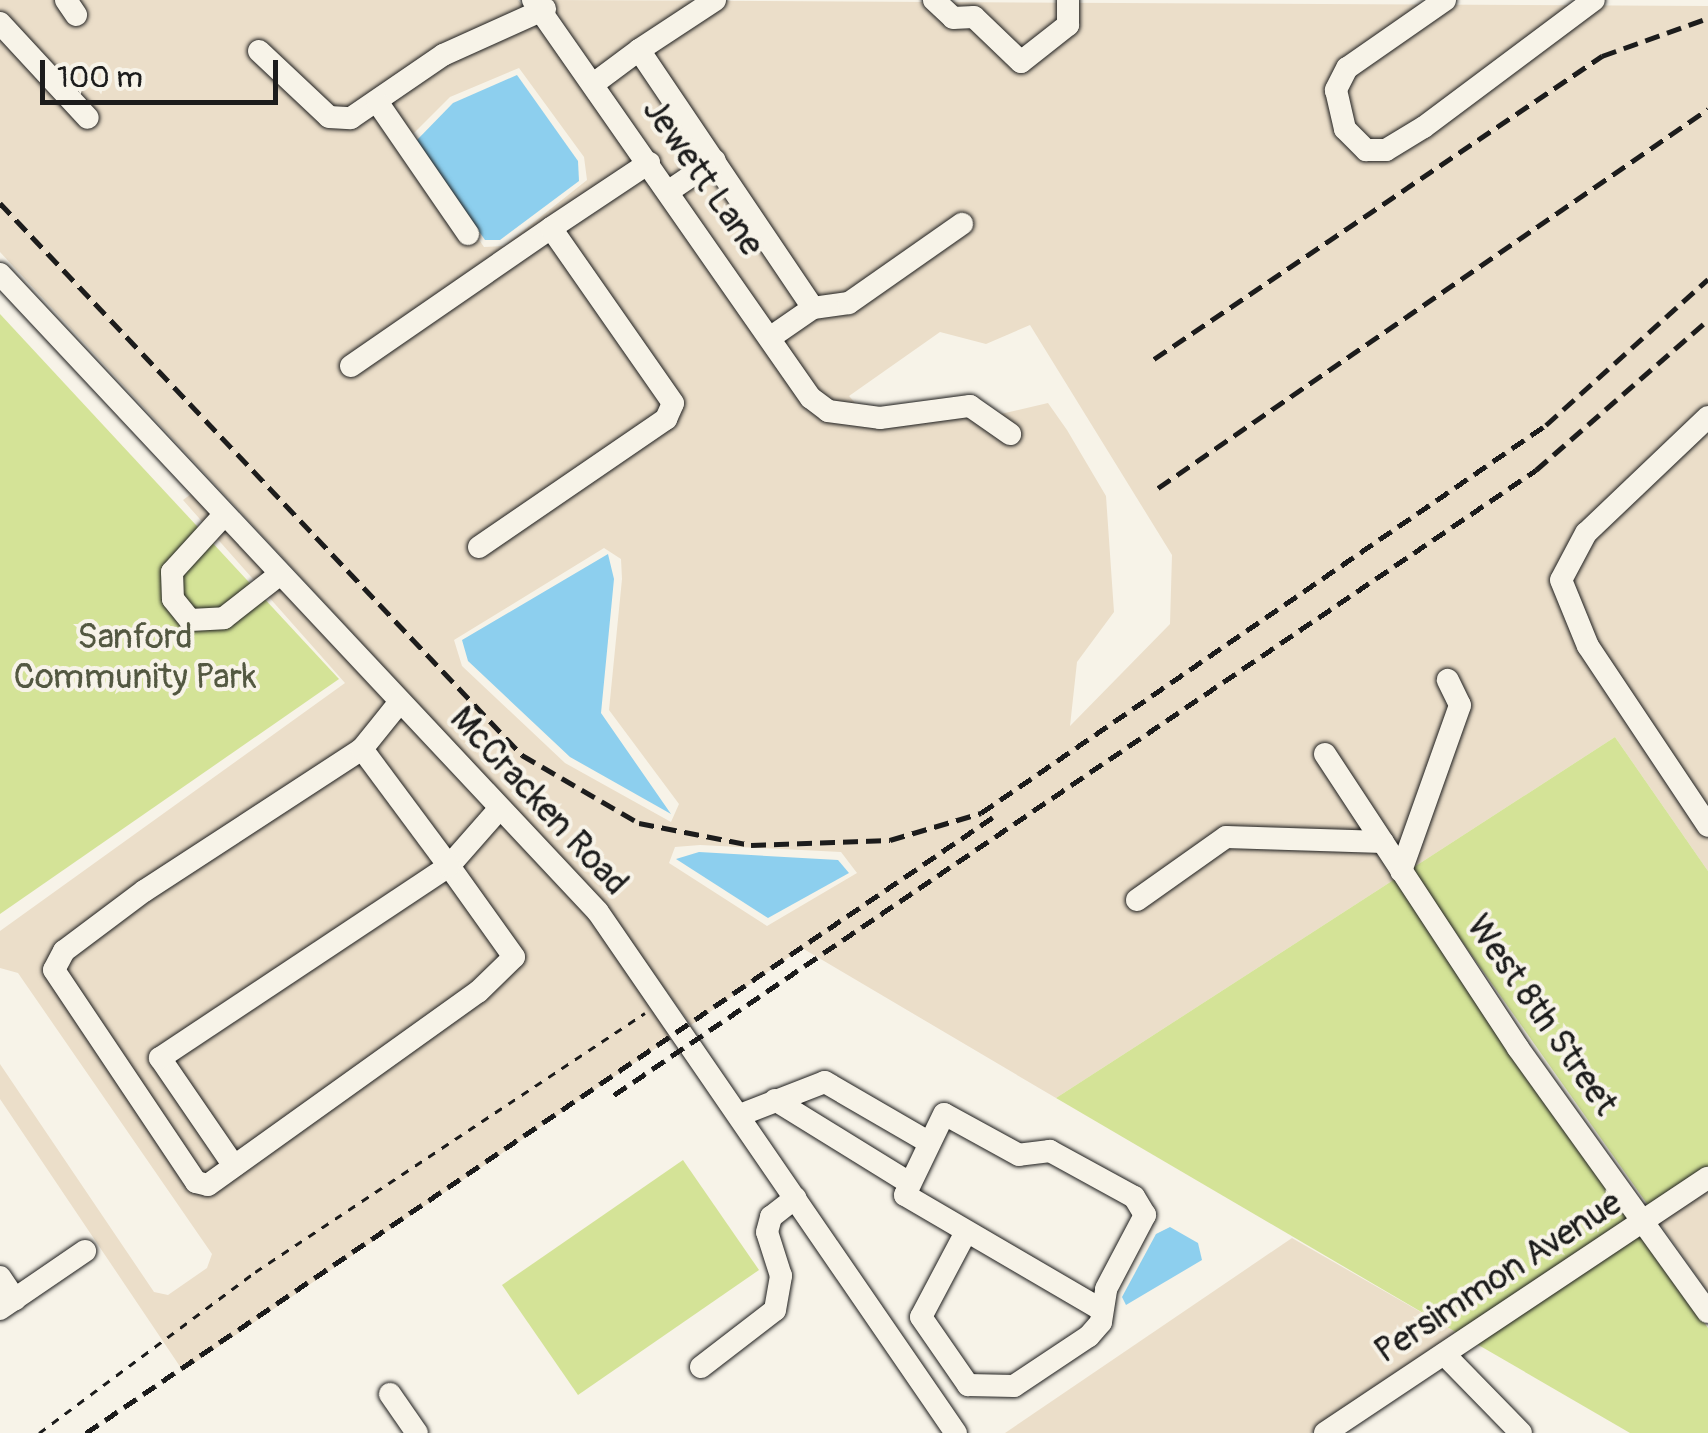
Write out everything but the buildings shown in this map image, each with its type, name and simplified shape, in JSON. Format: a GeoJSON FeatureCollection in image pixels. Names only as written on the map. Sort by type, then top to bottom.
{"type":"FeatureCollection","features":[{"type":"Feature","properties":{"kind":"street"},"geometry":{"type":"LineString","coordinates":[[596,82],[715,0]]}},
{"type":"Feature","properties":{"kind":"street"},"geometry":{"type":"LineString","coordinates":[[934,0],[953,18],[974,17],[1021,62],[1068,26],[1068,0]]}},
{"type":"Feature","properties":{"kind":"street"},"geometry":{"type":"LineString","coordinates":[[1444,0],[1347,68],[1336,90],[1354,141],[1386,150],[1594,0]]}},
{"type":"Feature","properties":{"kind":"street"},"geometry":{"type":"LineString","coordinates":[[259,51],[329,117],[351,118],[378,103],[442,55],[539,5]]}},
{"type":"Feature","properties":{"kind":"street","name":"Jewett Lane"},"geometry":{"type":"LineString","coordinates":[[539,5],[812,398],[828,411],[880,418],[970,406],[1010,434]]}},
{"type":"Feature","properties":{"kind":"street"},"geometry":{"type":"LineString","coordinates":[[0,23],[88,118]]}},
{"type":"Feature","properties":{"kind":"street"},"geometry":{"type":"LineString","coordinates":[[639,50],[813,308]]}},
{"type":"Feature","properties":{"kind":"street"},"geometry":{"type":"LineString","coordinates":[[378,103],[468,234]]}},
{"type":"Feature","properties":{"kind":"street"},"geometry":{"type":"LineString","coordinates":[[669,191],[715,160]]}},
{"type":"Feature","properties":{"kind":"street"},"geometry":{"type":"LineString","coordinates":[[351,366],[650,164]]}},
{"type":"Feature","properties":{"kind":"street"},"geometry":{"type":"LineString","coordinates":[[772,337],[813,308],[849,304],[962,224]]}},
{"type":"Feature","properties":{"kind":"street"},"geometry":{"type":"LineString","coordinates":[[479,547],[666,419],[673,403],[551,228]]}},
{"type":"Feature","properties":{"kind":"street","name":"McCracken Road"},"geometry":{"type":"LineString","coordinates":[[0,274],[598,912],[665,1004],[956,1433]]}},
{"type":"Feature","properties":{"kind":"street"},"geometry":{"type":"LineString","coordinates":[[1708,417],[1586,533],[1561,580],[1588,646],[1708,826]]}},
{"type":"Feature","properties":{"kind":"street"},"geometry":{"type":"LineString","coordinates":[[224,516],[172,572],[173,599],[190,620],[224,618],[279,575]]}},
{"type":"Feature","properties":{"kind":"street"},"geometry":{"type":"LineString","coordinates":[[1401,870],[1460,705],[1448,680]]}},
{"type":"Feature","properties":{"kind":"street"},"geometry":{"type":"LineString","coordinates":[[362,748],[514,956],[478,992],[208,1186],[196,1182],[54,970],[64,951],[144,891],[362,748],[399,703]]}},
{"type":"Feature","properties":{"kind":"street","name":"West 8th Street"},"geometry":{"type":"LineString","coordinates":[[1324,754],[1647,1220],[1700,1282],[1708,1312]]}},
{"type":"Feature","properties":{"kind":"street"},"geometry":{"type":"LineString","coordinates":[[234,1166],[160,1058],[449,866],[500,808]]}},
{"type":"Feature","properties":{"kind":"street"},"geometry":{"type":"LineString","coordinates":[[1137,900],[1226,838],[1382,842]]}},
{"type":"Feature","properties":{"kind":"street"},"geometry":{"type":"LineString","coordinates":[[740,1115],[825,1082],[928,1142]]}},
{"type":"Feature","properties":{"kind":"street"},"geometry":{"type":"LineString","coordinates":[[776,1100],[906,1181]]}},
{"type":"Feature","properties":{"kind":"street"},"geometry":{"type":"LineString","coordinates":[[966,1232],[921,1317],[956,1370],[974,1387],[1014,1386],[1089,1336],[1102,1310],[1144,1207],[1050,1151],[1019,1155],[944,1114],[906,1181],[905,1195],[1102,1310]]}},
{"type":"Feature","properties":{"kind":"street","name":"Persimmon Avenue"},"geometry":{"type":"LineString","coordinates":[[1326,1433],[1708,1178]]}},
{"type":"Feature","properties":{"kind":"street"},"geometry":{"type":"LineString","coordinates":[[701,1367],[775,1310],[781,1276],[768,1232],[771,1217],[796,1198]]}},
{"type":"Feature","properties":{"kind":"street"},"geometry":{"type":"LineString","coordinates":[[0,1277],[8,1304],[85,1251]]}},
{"type":"Feature","properties":{"kind":"street"},"geometry":{"type":"LineString","coordinates":[[1444,1354],[1521,1433]]}},
{"type":"Feature","properties":{"kind":"street"},"geometry":{"type":"LineString","coordinates":[[926,1390],[956,1370]]}},
{"type":"Feature","properties":{"kind":"street"},"geometry":{"type":"LineString","coordinates":[[390,1394],[417,1433]]}},
{"type":"Feature","properties":{"kind":"path"},"geometry":{"type":"LineString","coordinates":[[39,1433],[255,1272],[665,1004]]}},
{"type":"Feature","properties":{"kind":"shaded area"},"geometry":{"type":"Polygon","coordinates":[[[0,0],[518,0],[823,399],[547,0],[1708,6],[1708,871],[1615,737],[1411,869],[1327,743],[1313,753],[1395,879],[1056,1098],[802,948],[691,1025],[605,906],[0,252],[0,0]],[[519,68],[450,97],[410,137],[484,247],[504,246],[587,180],[584,157],[519,68]],[[1030,325],[986,344],[940,332],[849,396],[858,406],[992,416],[1048,403],[1067,430],[1106,496],[1114,612],[1077,662],[1070,726],[1170,624],[1172,555],[1030,325]],[[604,548],[454,640],[462,666],[565,763],[671,822],[679,804],[609,710],[621,559],[604,548]],[[675,847],[669,863],[767,926],[857,873],[841,852],[675,847]]]}},
{"type":"Feature","properties":{"kind":"shaded area"},"geometry":{"type":"Polygon","coordinates":[[[191,494],[591,918],[675,1035],[183,1371],[0,1099],[0,1064],[154,1292],[168,1295],[207,1268],[212,1254],[18,973],[0,968],[0,931],[345,683],[183,500],[191,494]]]}},
{"type":"Feature","properties":{"kind":"shaded area"},"geometry":{"type":"Polygon","coordinates":[[[1708,1188],[1708,1292],[1659,1222],[1708,1188]]]}},
{"type":"Feature","properties":{"kind":"shaded area"},"geometry":{"type":"Polygon","coordinates":[[[1292,1238],[1459,1334],[1311,1433],[1005,1433],[1292,1238]]]}},
{"type":"Feature","properties":{"kind":"green space","name":"Sanford Community Park"},"geometry":{"type":"Polygon","coordinates":[[[0,314],[339,679],[0,914],[0,314]]]}},
{"type":"Feature","properties":{"kind":"green space"},"geometry":{"type":"Polygon","coordinates":[[[1615,737],[1708,871],[1708,1168],[1650,1208],[1411,869],[1615,737]]]}},
{"type":"Feature","properties":{"kind":"green space"},"geometry":{"type":"Polygon","coordinates":[[[1395,879],[1634,1219],[1459,1334],[1056,1098],[1395,879]]]}},
{"type":"Feature","properties":{"kind":"green space"},"geometry":{"type":"Polygon","coordinates":[[[683,1160],[759,1270],[578,1395],[502,1285],[683,1160]]]}},
{"type":"Feature","properties":{"kind":"green space"},"geometry":{"type":"Polygon","coordinates":[[[1644,1232],[1708,1328],[1708,1433],[1630,1433],[1475,1343],[1644,1232]]]}},
{"type":"Feature","properties":{"kind":"water"},"geometry":{"type":"Polygon","coordinates":[[[517,75],[578,161],[579,181],[500,240],[485,240],[416,141],[453,103],[517,75]]]}},
{"type":"Feature","properties":{"kind":"water"},"geometry":{"type":"Polygon","coordinates":[[[608,554],[614,579],[601,713],[671,814],[570,757],[468,661],[462,640],[608,554]]]}},
{"type":"Feature","properties":{"kind":"water"},"geometry":{"type":"Polygon","coordinates":[[[699,852],[838,860],[849,873],[768,918],[676,859],[699,852]]]}},
{"type":"Feature","properties":{"kind":"water"},"geometry":{"type":"Polygon","coordinates":[[[1170,1227],[1198,1243],[1202,1260],[1126,1305],[1122,1297],[1156,1234],[1170,1227]]]}},
{"type":"Feature","properties":{"kind":"railway"},"geometry":{"type":"LineString","coordinates":[[1154,359],[1602,56],[1708,18]]}},
{"type":"Feature","properties":{"kind":"railway"},"geometry":{"type":"LineString","coordinates":[[1158,488],[1708,109]]}},
{"type":"Feature","properties":{"kind":"railway"},"geometry":{"type":"LineString","coordinates":[[0,203],[522,755],[639,823],[751,845],[890,840],[981,813],[1546,425],[1708,279]]}},
{"type":"Feature","properties":{"kind":"railway"},"geometry":{"type":"LineString","coordinates":[[614,1095],[1536,470],[1708,320]]}},
{"type":"Feature","properties":{"kind":"railway"},"geometry":{"type":"LineString","coordinates":[[86,1433],[996,815]]}}]}
